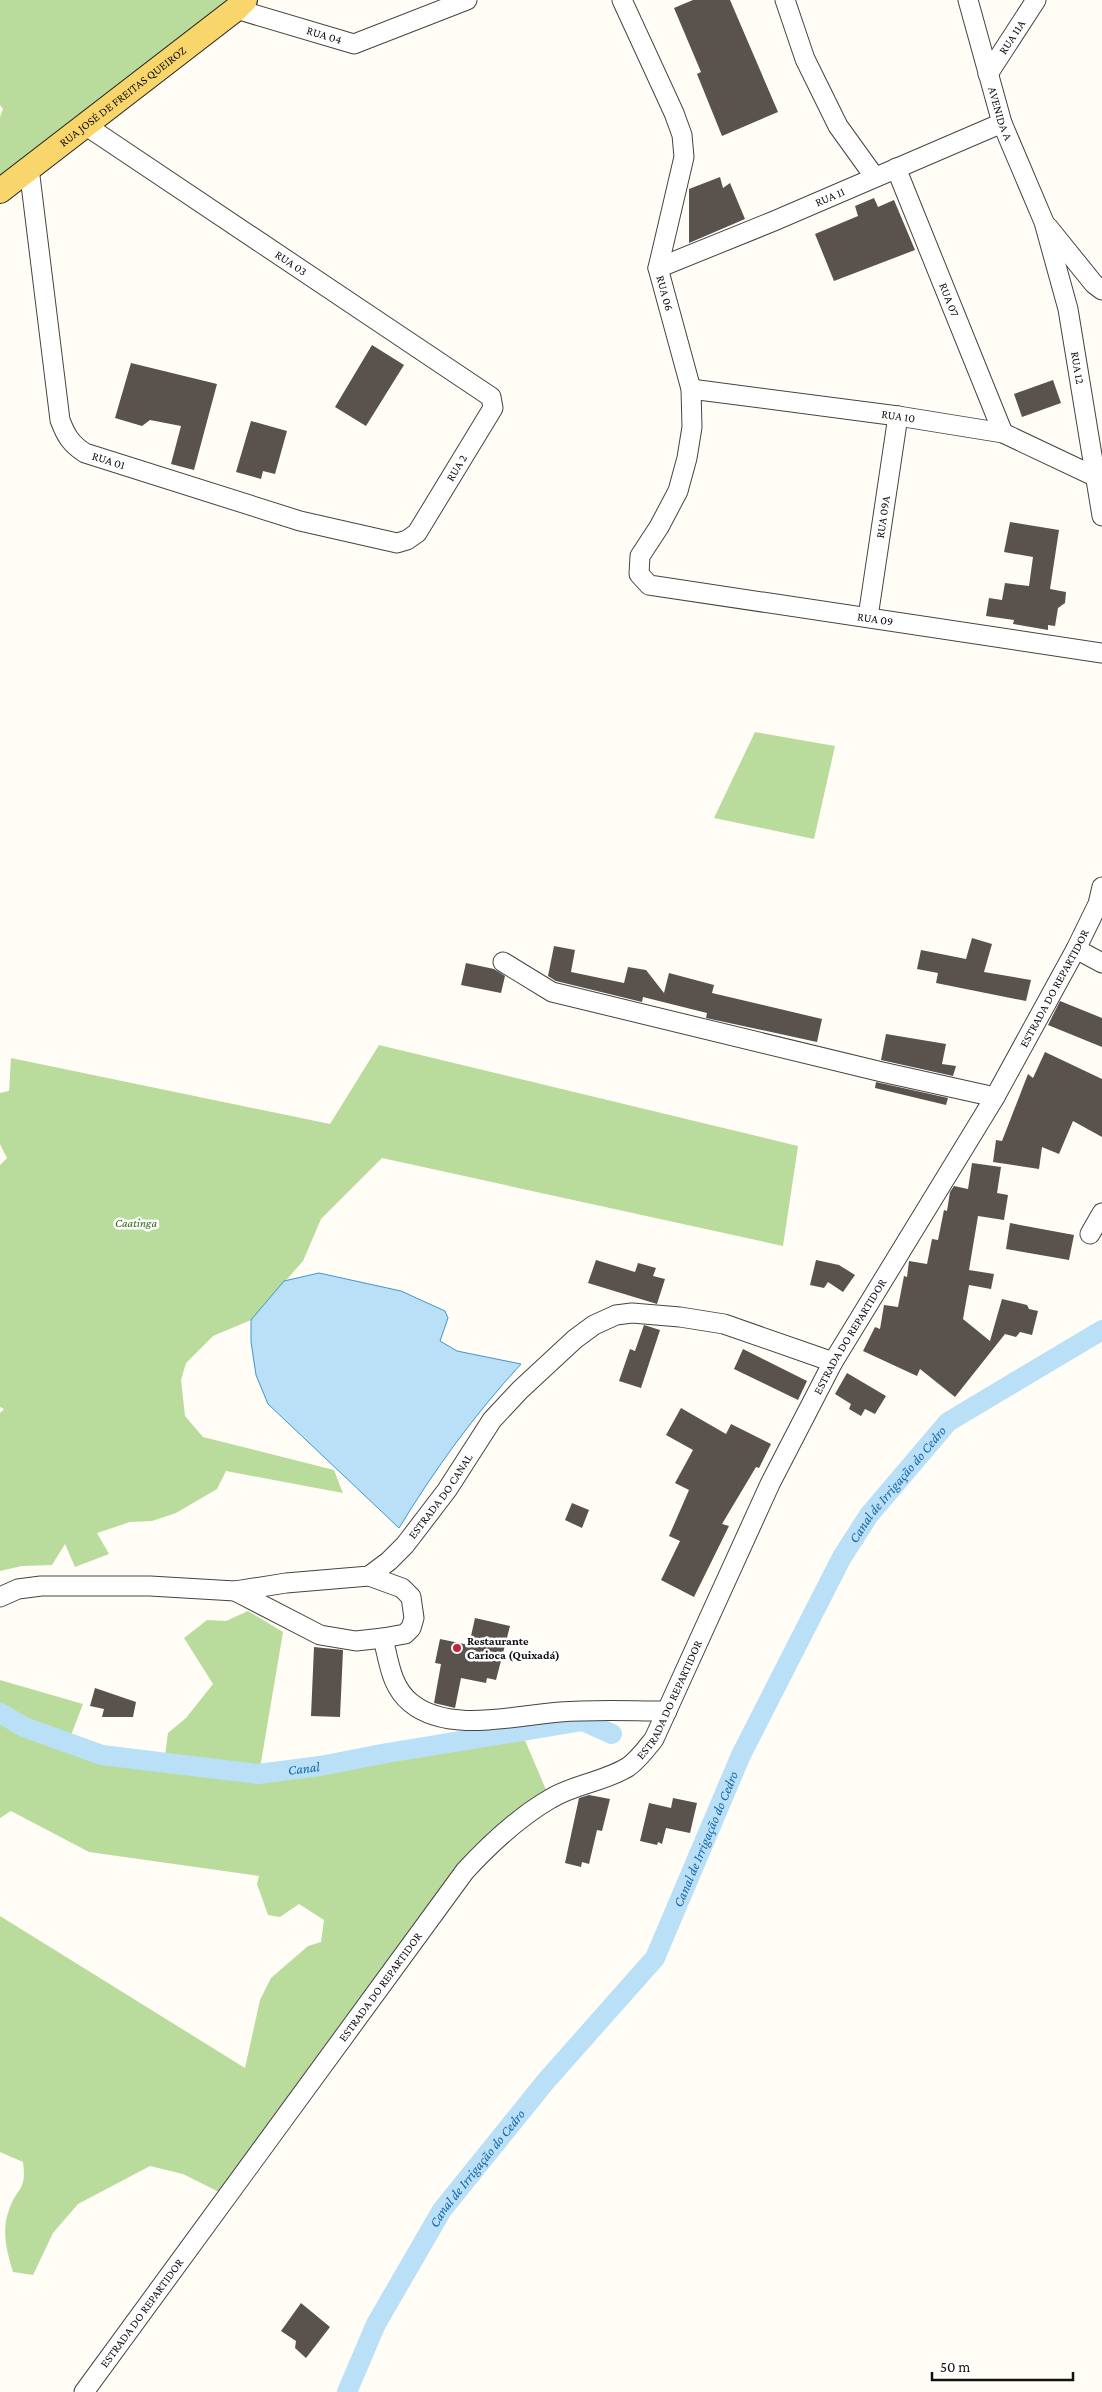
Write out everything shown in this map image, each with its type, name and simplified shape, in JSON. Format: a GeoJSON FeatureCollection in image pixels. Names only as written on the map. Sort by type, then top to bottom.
{"type":"FeatureCollection","features":[{"type":"Feature","properties":{"kind":"main road","name":"RUA JOSÉ DE FREITAS QUEIROZ"},"geometry":{"type":"LineString","coordinates":[[0,191],[241,5]]}},
{"type":"Feature","properties":{"kind":"street","name":"RUA 04"},"geometry":{"type":"LineString","coordinates":[[241,5],[354,44],[467,0]]}},
{"type":"Feature","properties":{"kind":"street","name":"RUA 06"},"geometry":{"type":"LineString","coordinates":[[622,0],[674,113],[682,135],[684,157],[658,268],[691,389],[692,428],[687,458],[680,483],[660,526],[640,556],[638,564],[639,574],[649,585]]}},
{"type":"Feature","properties":{"kind":"street"},"geometry":{"type":"LineString","coordinates":[[785,0],[804,59],[838,126],[874,176]]}},
{"type":"Feature","properties":{"kind":"street","name":"AVENIDA A"},"geometry":{"type":"LineString","coordinates":[[968,0],[1002,122],[1044,222]]}},
{"type":"Feature","properties":{"kind":"street","name":"RUA 11A"},"geometry":{"type":"LineString","coordinates":[[988,74],[1036,0]]}},
{"type":"Feature","properties":{"kind":"street","name":"RUA 11"},"geometry":{"type":"LineString","coordinates":[[658,268],[1002,122]]}},
{"type":"Feature","properties":{"kind":"street","name":"RUA 03"},"geometry":{"type":"LineString","coordinates":[[85,125],[486,392],[494,403]]}},
{"type":"Feature","properties":{"kind":"street","name":"RUA 01"},"geometry":{"type":"LineString","coordinates":[[29,168],[60,420],[66,437],[76,447],[85,453],[300,521],[397,543],[408,540],[417,533]]}},
{"type":"Feature","properties":{"kind":"street","name":"RUA 07"},"geometry":{"type":"LineString","coordinates":[[896,168],[1003,433]]}},
{"type":"Feature","properties":{"kind":"street"},"geometry":{"type":"LineString","coordinates":[[1044,222],[1094,284],[1102,290]]}},
{"type":"Feature","properties":{"kind":"street","name":"RUA 12"},"geometry":{"type":"LineString","coordinates":[[1044,222],[1068,309],[1102,506]]}},
{"type":"Feature","properties":{"kind":"street","name":"RUA 10"},"geometry":{"type":"LineString","coordinates":[[691,389],[898,416],[1003,433],[1096,477]]}},
{"type":"Feature","properties":{"kind":"street","name":"RUA 2"},"geometry":{"type":"LineString","coordinates":[[417,533],[494,403]]}},
{"type":"Feature","properties":{"kind":"street","name":"RUA 09A"},"geometry":{"type":"LineString","coordinates":[[868,617],[898,416]]}},
{"type":"Feature","properties":{"kind":"street","name":"RUA 09"},"geometry":{"type":"LineString","coordinates":[[649,585],[1102,653]]}},
{"type":"Feature","properties":{"kind":"street","name":"ESTRADA DO REPARTIDOR"},"geometry":{"type":"LineString","coordinates":[[84,2392],[465,1871],[525,1816],[550,1799],[628,1766],[654,1739],[770,1484],[833,1362],[995,1097],[1076,949],[1098,904],[1102,887]]}},
{"type":"Feature","properties":{"kind":"street"},"geometry":{"type":"LineString","coordinates":[[1076,949],[1102,963]]}},
{"type":"Feature","properties":{"kind":"street"},"geometry":{"type":"LineString","coordinates":[[503,962],[552,992],[882,1072],[995,1097]]}},
{"type":"Feature","properties":{"kind":"street"},"geometry":{"type":"LineString","coordinates":[[1090,1234],[1102,1213]]}},
{"type":"Feature","properties":{"kind":"street","name":"ESTRADA DO CANAL"},"geometry":{"type":"LineString","coordinates":[[369,1576],[389,1561],[405,1545],[447,1490],[470,1452],[498,1414],[520,1390],[575,1339],[594,1325],[616,1315],[632,1312],[680,1317],[724,1324],[833,1362]]}},
{"type":"Feature","properties":{"kind":"street"},"geometry":{"type":"LineString","coordinates":[[0,1597],[18,1589],[41,1586],[150,1586],[235,1591],[286,1582],[369,1576],[402,1588],[411,1597],[414,1607],[414,1618],[411,1628],[405,1634],[356,1641],[320,1634],[235,1591]]}},
{"type":"Feature","properties":{"kind":"street"},"geometry":{"type":"LineString","coordinates":[[383,1638],[392,1677],[397,1688],[412,1704],[438,1716],[468,1721],[505,1720],[560,1712],[667,1711]]}},
{"type":"Feature","properties":{"kind":"green space"},"geometry":{"type":"Polygon","coordinates":[[[0,0],[228,0],[0,176],[0,117],[3,109],[0,105],[0,0]]]}},
{"type":"Feature","properties":{"kind":"green space"},"geometry":{"type":"Polygon","coordinates":[[[755,732],[835,746],[814,839],[714,818],[755,732]]]}},
{"type":"Feature","properties":{"kind":"green space","name":"Caatinga"},"geometry":{"type":"Polygon","coordinates":[[[379,1045],[798,1146],[783,1246],[382,1158],[321,1219],[303,1261],[251,1320],[213,1336],[186,1363],[181,1380],[185,1416],[203,1437],[334,1470],[343,1493],[226,1471],[217,1489],[176,1513],[152,1521],[130,1522],[97,1533],[109,1554],[75,1567],[65,1544],[52,1565],[22,1566],[0,1571],[0,1413],[4,1409],[0,1407],[0,1165],[7,1158],[0,1144],[0,1093],[9,1091],[11,1058],[330,1124],[379,1045]]]}},
{"type":"Feature","properties":{"kind":"green space"},"geometry":{"type":"Polygon","coordinates":[[[248,1611],[283,1632],[259,1774],[320,1766],[521,1731],[550,1799],[465,1871],[227,2196],[183,2174],[150,2166],[78,2204],[53,2233],[33,2275],[13,2272],[7,2249],[5,2226],[12,2202],[21,2188],[24,2172],[23,2162],[0,2152],[0,1916],[245,2068],[260,2000],[271,1978],[308,1946],[321,1942],[324,1920],[299,1904],[280,1917],[268,1915],[257,1884],[259,1876],[89,1852],[11,1811],[0,1818],[0,1680],[83,1704],[68,1743],[102,1755],[164,1763],[168,1733],[186,1718],[213,1684],[184,1638],[207,1620],[226,1621],[248,1611]]]}},
{"type":"Feature","properties":{"kind":"water"},"geometry":{"type":"Polygon","coordinates":[[[319,1273],[401,1291],[445,1311],[448,1318],[440,1341],[457,1351],[521,1364],[456,1443],[399,1528],[268,1404],[256,1375],[251,1342],[251,1320],[284,1281],[319,1273]]]}},
{"type":"Feature","properties":{"kind":"building"},"geometry":{"type":"Polygon","coordinates":[[[693,0],[730,0],[778,112],[722,136],[697,74],[701,72],[674,8],[693,0]]]}},
{"type":"Feature","properties":{"kind":"building"},"geometry":{"type":"Polygon","coordinates":[[[720,177],[723,188],[730,183],[745,219],[689,243],[689,189],[720,177]]]}},
{"type":"Feature","properties":{"kind":"building"},"geometry":{"type":"Polygon","coordinates":[[[874,198],[878,207],[894,200],[915,250],[834,281],[815,234],[858,216],[855,206],[874,198]]]}},
{"type":"Feature","properties":{"kind":"building"},"geometry":{"type":"Polygon","coordinates":[[[372,345],[404,365],[366,426],[335,407],[372,345]]]}},
{"type":"Feature","properties":{"kind":"building"},"geometry":{"type":"Polygon","coordinates":[[[131,363],[217,384],[194,470],[171,464],[181,426],[150,420],[142,426],[115,418],[131,363]]]}},
{"type":"Feature","properties":{"kind":"building"},"geometry":{"type":"Polygon","coordinates":[[[1053,380],[1061,403],[1022,417],[1014,394],[1053,380]]]}},
{"type":"Feature","properties":{"kind":"building"},"geometry":{"type":"Polygon","coordinates":[[[251,421],[287,431],[275,474],[263,471],[261,479],[236,472],[251,421]]]}},
{"type":"Feature","properties":{"kind":"building"},"geometry":{"type":"Polygon","coordinates":[[[1010,522],[1059,530],[1050,589],[1066,592],[1065,603],[1058,608],[1055,626],[1048,625],[1048,630],[1013,624],[1014,620],[986,616],[989,598],[1002,600],[1005,583],[1029,586],[1033,557],[1004,552],[1010,522]]]}},
{"type":"Feature","properties":{"kind":"building"},"geometry":{"type":"Polygon","coordinates":[[[972,938],[992,944],[984,972],[1031,980],[1026,1001],[936,983],[938,973],[917,969],[921,950],[966,959],[972,938]]]}},
{"type":"Feature","properties":{"kind":"building"},"geometry":{"type":"Polygon","coordinates":[[[554,946],[575,950],[571,972],[624,983],[628,967],[646,970],[664,993],[669,973],[714,985],[712,993],[822,1019],[817,1042],[706,1018],[707,1013],[643,997],[642,1002],[556,981],[548,976],[554,946]]]}},
{"type":"Feature","properties":{"kind":"building"},"geometry":{"type":"Polygon","coordinates":[[[466,963],[494,969],[505,976],[501,993],[461,985],[466,963]]]}},
{"type":"Feature","properties":{"kind":"building"},"geometry":{"type":"Polygon","coordinates":[[[1060,1001],[1102,1018],[1102,1047],[1048,1025],[1060,1001]]]}},
{"type":"Feature","properties":{"kind":"building"},"geometry":{"type":"Polygon","coordinates":[[[886,1034],[946,1044],[942,1064],[956,1066],[953,1076],[881,1060],[886,1034]]]}},
{"type":"Feature","properties":{"kind":"building"},"geometry":{"type":"Polygon","coordinates":[[[1045,1052],[1102,1079],[1102,1137],[1073,1121],[1059,1154],[1042,1147],[1039,1169],[993,1162],[996,1140],[1002,1141],[1028,1074],[1033,1078],[1045,1052]]]}},
{"type":"Feature","properties":{"kind":"building"},"geometry":{"type":"Polygon","coordinates":[[[876,1082],[948,1098],[946,1105],[875,1088],[876,1082]]]}},
{"type":"Feature","properties":{"kind":"building"},"geometry":{"type":"Polygon","coordinates":[[[972,1163],[1001,1167],[997,1193],[1008,1195],[1004,1220],[978,1216],[969,1270],[994,1274],[991,1289],[969,1285],[963,1319],[990,1341],[1002,1299],[1027,1305],[1029,1309],[1038,1311],[1032,1335],[1020,1332],[1016,1337],[1005,1334],[955,1397],[920,1369],[917,1376],[863,1351],[875,1327],[880,1329],[884,1305],[898,1307],[904,1276],[907,1277],[909,1261],[927,1264],[932,1239],[938,1240],[944,1210],[947,1211],[950,1192],[954,1186],[968,1189],[972,1163]]]}},
{"type":"Feature","properties":{"kind":"building"},"geometry":{"type":"Polygon","coordinates":[[[1010,1223],[1074,1235],[1069,1260],[1006,1249],[1010,1223]]]}},
{"type":"Feature","properties":{"kind":"building"},"geometry":{"type":"Polygon","coordinates":[[[596,1260],[635,1272],[638,1263],[656,1268],[653,1276],[665,1279],[657,1304],[588,1283],[596,1260]]]}},
{"type":"Feature","properties":{"kind":"building"},"geometry":{"type":"Polygon","coordinates":[[[816,1260],[839,1265],[855,1275],[843,1292],[828,1282],[824,1288],[810,1285],[816,1260]]]}},
{"type":"Feature","properties":{"kind":"building"},"geometry":{"type":"Polygon","coordinates":[[[644,1325],[660,1330],[641,1388],[619,1381],[630,1349],[635,1351],[644,1325]]]}},
{"type":"Feature","properties":{"kind":"building"},"geometry":{"type":"Polygon","coordinates":[[[743,1349],[807,1381],[798,1400],[734,1369],[743,1349]]]}},
{"type":"Feature","properties":{"kind":"building"},"geometry":{"type":"Polygon","coordinates":[[[847,1373],[886,1396],[875,1414],[865,1409],[861,1416],[849,1409],[851,1404],[835,1394],[847,1373]]]}},
{"type":"Feature","properties":{"kind":"building"},"geometry":{"type":"Polygon","coordinates":[[[681,1408],[726,1434],[731,1424],[771,1444],[759,1468],[756,1467],[722,1524],[729,1526],[694,1597],[661,1580],[680,1541],[669,1536],[689,1490],[675,1483],[693,1450],[666,1435],[681,1408]]]}},
{"type":"Feature","properties":{"kind":"building"},"geometry":{"type":"Polygon","coordinates":[[[572,1503],[589,1510],[582,1528],[565,1520],[572,1503]]]}},
{"type":"Feature","properties":{"kind":"building"},"geometry":{"type":"Polygon","coordinates":[[[475,1618],[510,1626],[496,1680],[487,1678],[486,1683],[461,1678],[455,1708],[434,1703],[441,1664],[435,1663],[440,1639],[469,1645],[475,1618]]]}},
{"type":"Feature","properties":{"kind":"building"},"geometry":{"type":"Polygon","coordinates":[[[314,1647],[343,1650],[340,1717],[311,1716],[314,1647]]]}},
{"type":"Feature","properties":{"kind":"building"},"geometry":{"type":"Polygon","coordinates":[[[95,1688],[136,1702],[133,1717],[102,1717],[104,1709],[90,1706],[95,1688]]]}},
{"type":"Feature","properties":{"kind":"building"},"geometry":{"type":"Polygon","coordinates":[[[589,1795],[610,1799],[602,1831],[597,1830],[589,1864],[582,1862],[581,1867],[565,1863],[579,1798],[589,1795]]]}},
{"type":"Feature","properties":{"kind":"building"},"geometry":{"type":"Polygon","coordinates":[[[673,1798],[697,1803],[690,1833],[666,1828],[662,1844],[658,1842],[657,1845],[640,1841],[649,1803],[671,1808],[673,1798]]]}},
{"type":"Feature","properties":{"kind":"building"},"geometry":{"type":"Polygon","coordinates":[[[301,2303],[330,2327],[306,2358],[295,2348],[296,2341],[281,2331],[301,2303]]]}},
{"type":"Feature","properties":{"kind":"waterway","name":"Canal de Irrigação do Cedro"},"geometry":{"type":"LineString","coordinates":[[347,2392],[376,2324],[442,2210],[546,2081],[655,1958],[741,1755],[842,1557],[869,1515],[948,1422],[1102,1330]]}},
{"type":"Feature","properties":{"kind":"waterway","name":"Canal"},"geometry":{"type":"LineString","coordinates":[[0,1713],[24,1727],[102,1755],[258,1774],[320,1766],[387,1753],[583,1721],[612,1734]]}},
{"type":"Feature","properties":{"kind":"place","name":"Restaurante Carioca (Quixadá)"},"geometry":{"type":"Point","coordinates":[457,1648]}}]}
